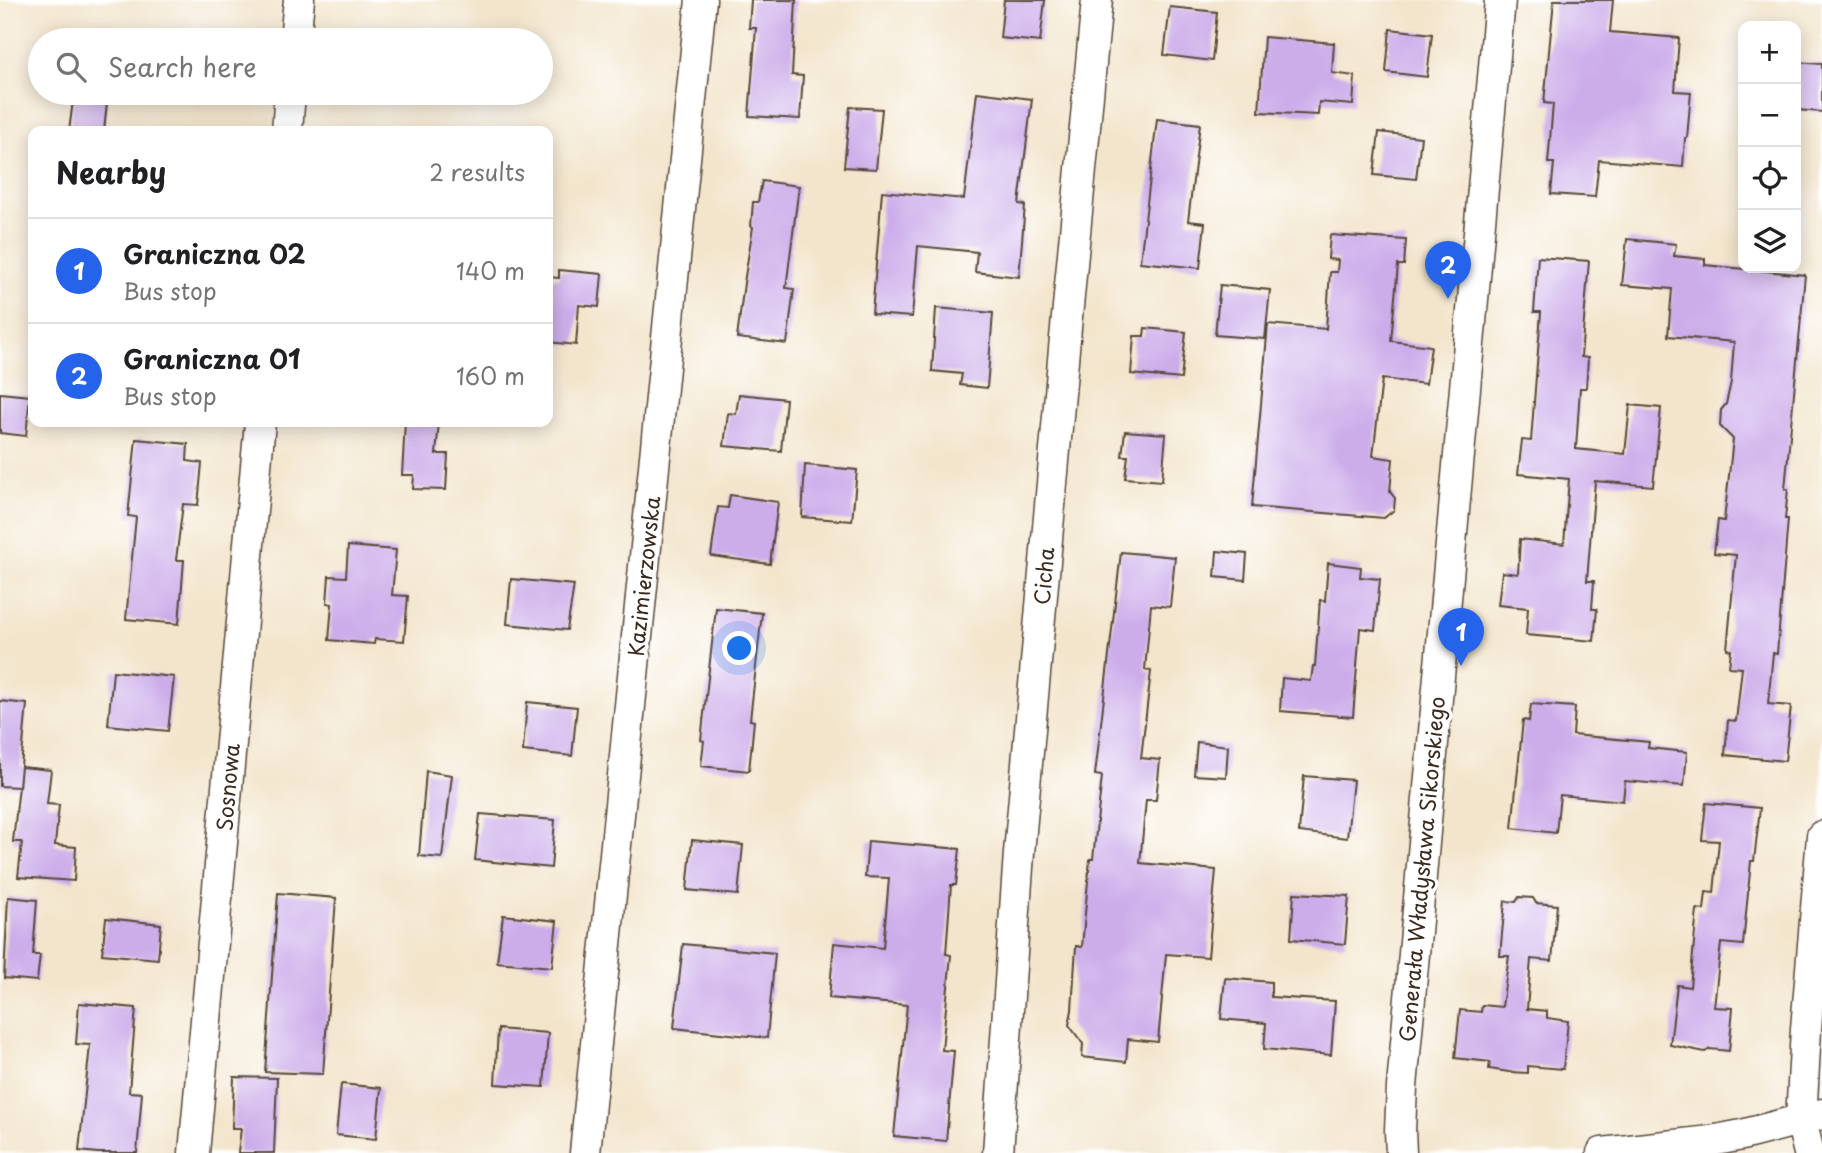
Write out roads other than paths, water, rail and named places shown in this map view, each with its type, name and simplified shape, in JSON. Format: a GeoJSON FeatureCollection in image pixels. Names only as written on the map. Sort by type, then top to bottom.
{"type":"FeatureCollection","features":[{"type":"Feature","properties":{"kind":"street"},"geometry":{"type":"LineString","coordinates":[[296,28],[299,0]]}},
{"type":"Feature","properties":{"kind":"street","name":"Kazimierzowska"},"geometry":{"type":"LineString","coordinates":[[585,1153],[701,0]]}},
{"type":"Feature","properties":{"kind":"street","name":"Cicha"},"geometry":{"type":"LineString","coordinates":[[998,1153],[1019,853],[1097,0]]}},
{"type":"Feature","properties":{"kind":"street","name":"Generała Władysława Sikorskiego"},"geometry":{"type":"LineString","coordinates":[[1401,1153],[1402,1087],[1500,0]]}},
{"type":"Feature","properties":{"kind":"street"},"geometry":{"type":"LineString","coordinates":[[287,126],[289,105]]}},
{"type":"Feature","properties":{"kind":"street","name":"Sosnowa"},"geometry":{"type":"LineString","coordinates":[[194,1153],[260,427]]}},
{"type":"Feature","properties":{"kind":"street"},"geometry":{"type":"LineString","coordinates":[[1809,1153],[1811,1117],[1806,1029],[1822,836]]}},
{"type":"Feature","properties":{"kind":"street"},"geometry":{"type":"LineString","coordinates":[[1602,1153],[1711,1141],[1811,1117]]}},
{"type":"Feature","properties":{"kind":"place","name":"Graniczna 01"},"geometry":{"type":"Point","coordinates":[1448,299]}},
{"type":"Feature","properties":{"kind":"place","name":"Graniczna 02"},"geometry":{"type":"Point","coordinates":[1461,666]}}]}
